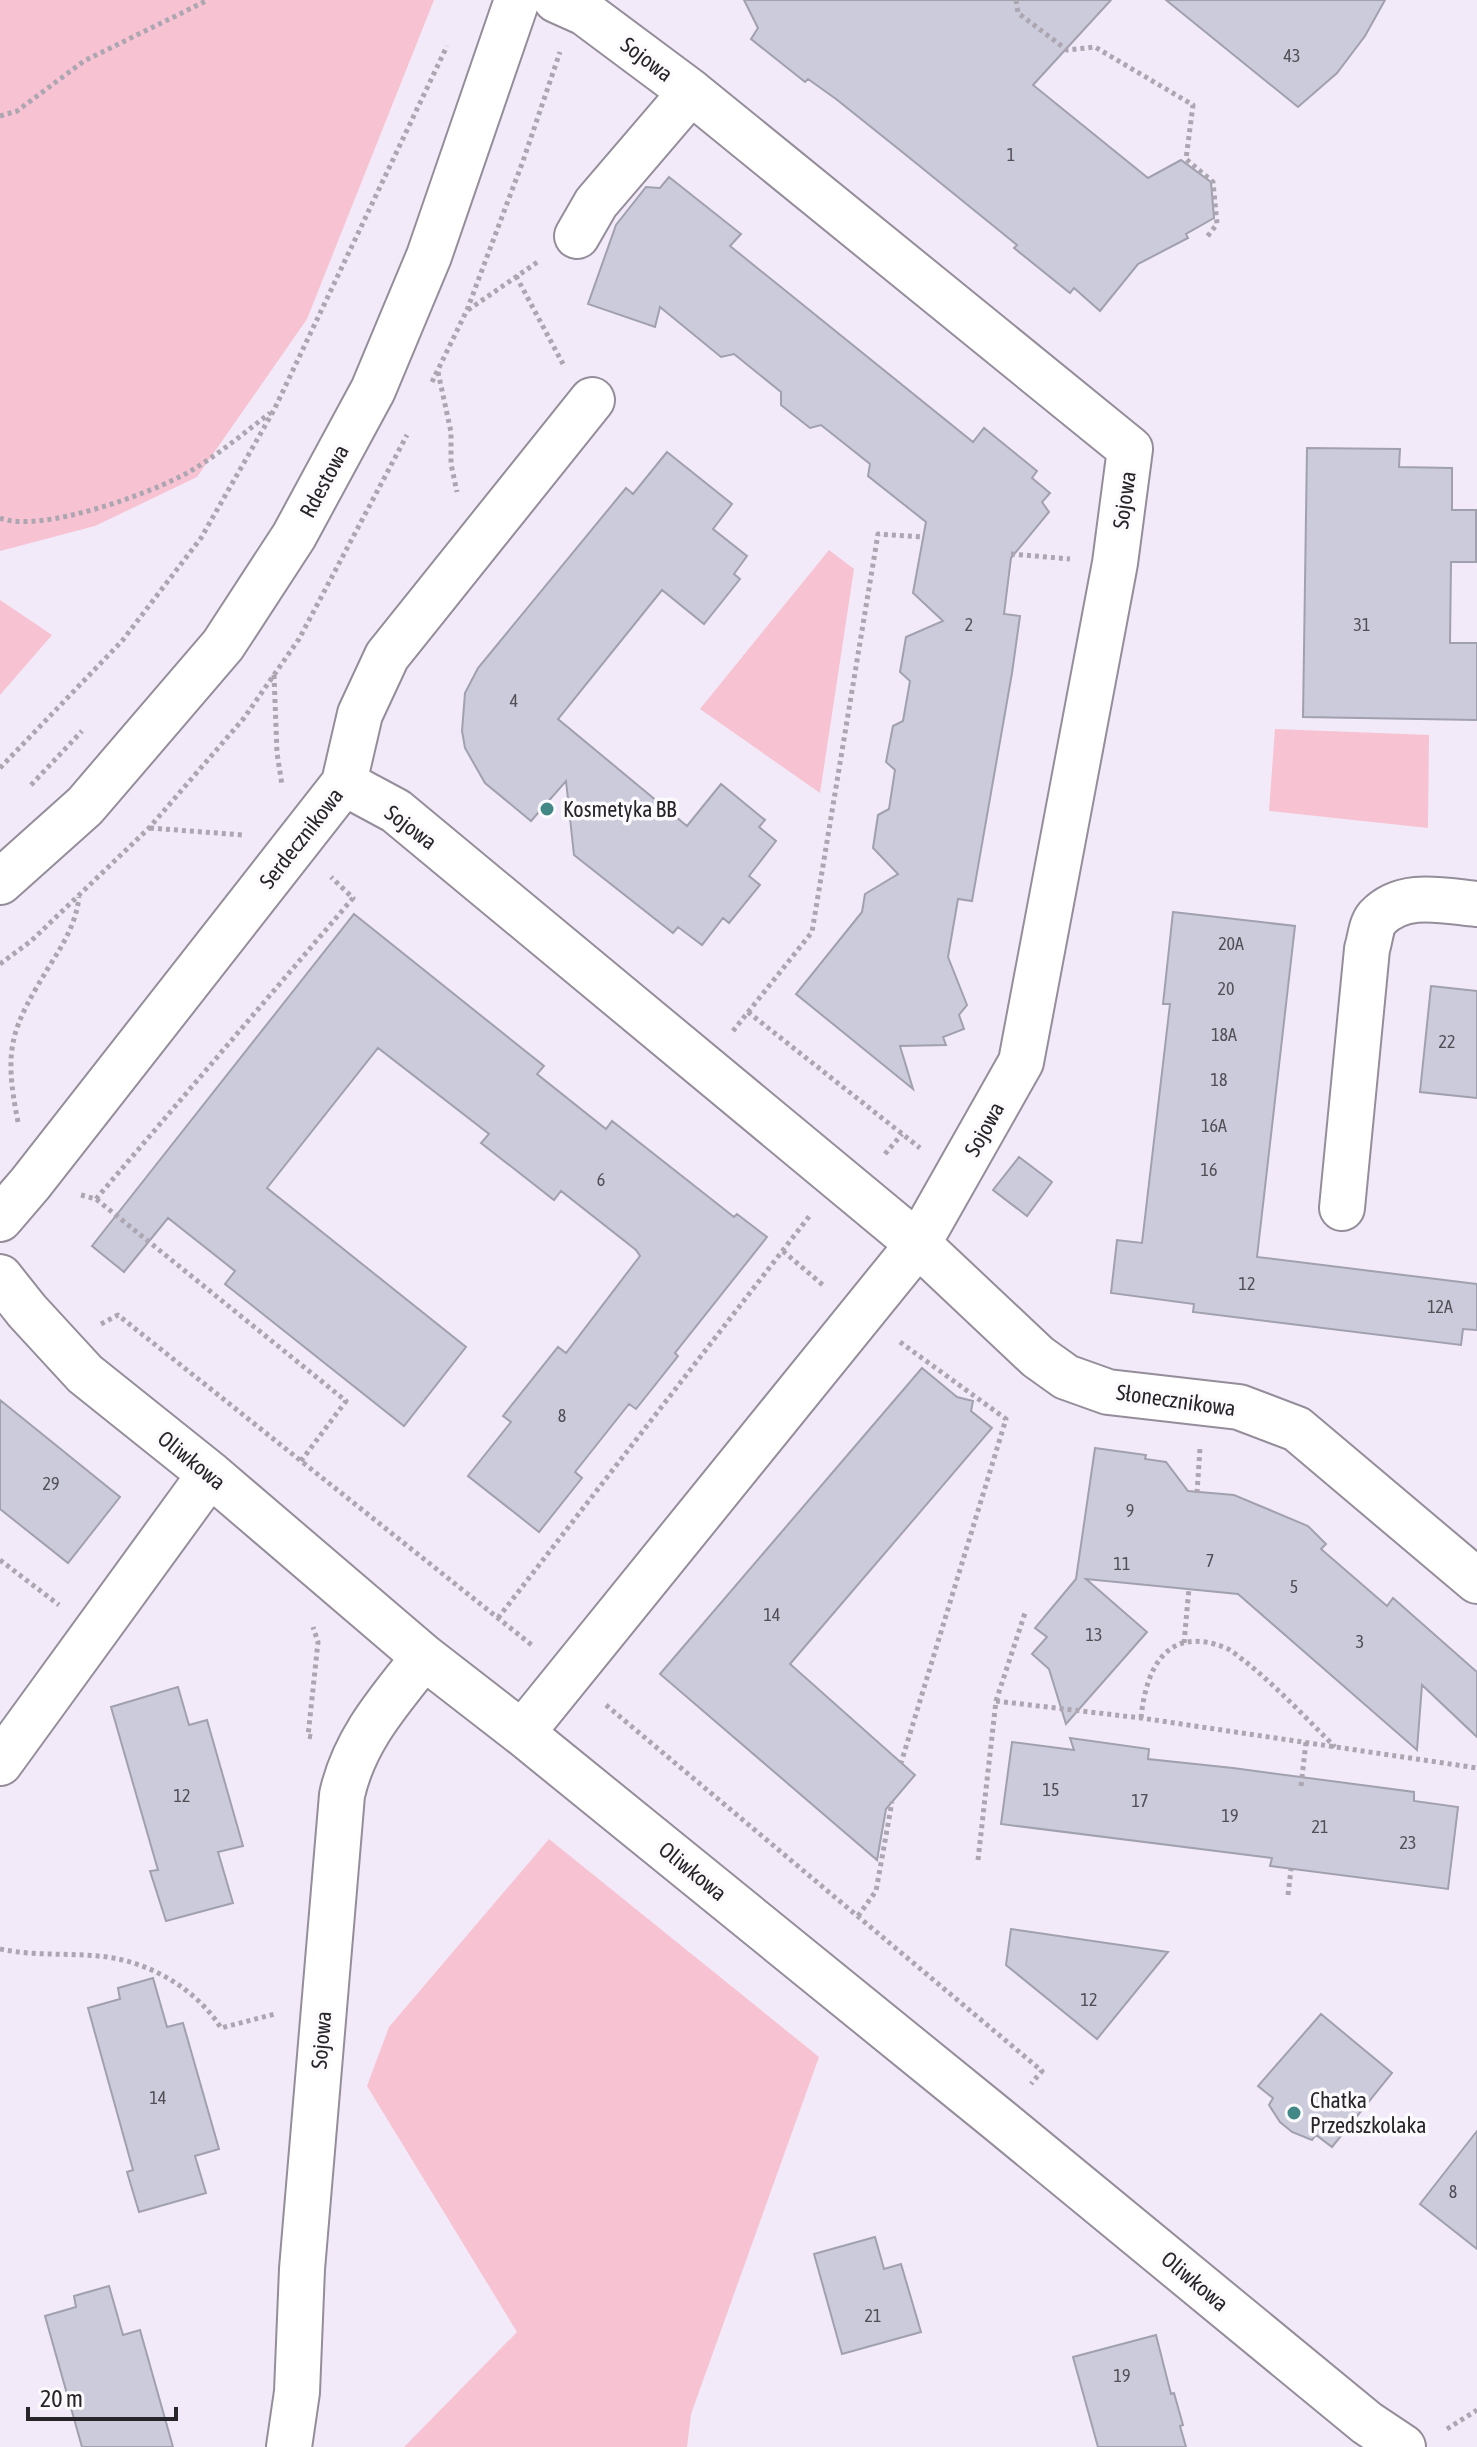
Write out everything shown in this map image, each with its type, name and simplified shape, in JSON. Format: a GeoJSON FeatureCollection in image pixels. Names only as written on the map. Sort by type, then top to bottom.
{"type":"FeatureCollection","features":[{"type":"Feature","properties":{"kind":"street","name":"Rdestowa"},"geometry":{"type":"LineString","coordinates":[[0,882],[85,806],[213,657],[294,536],[373,390],[429,256],[517,0]]}},
{"type":"Feature","properties":{"kind":"street","name":"Sojowa"},"geometry":{"type":"LineString","coordinates":[[522,1733],[918,1244],[1021,1062],[1115,563],[1130,449],[691,92],[585,13],[556,0]]}},
{"type":"Feature","properties":{"kind":"street"},"geometry":{"type":"LineString","coordinates":[[577,236],[596,203],[691,92]]}},
{"type":"Feature","properties":{"kind":"street","name":"Serdecznikowa"},"geometry":{"type":"LineString","coordinates":[[0,1219],[344,783],[360,714],[387,656],[592,400]]}},
{"type":"Feature","properties":{"kind":"street","name":"Sojowa"},"geometry":{"type":"LineString","coordinates":[[344,783],[396,811],[918,1244]]}},
{"type":"Feature","properties":{"kind":"street"},"geometry":{"type":"LineString","coordinates":[[1342,1208],[1367,949],[1376,919],[1397,904],[1419,898],[1477,904]]}},
{"type":"Feature","properties":{"kind":"street","name":"Słonecznikowa"},"geometry":{"type":"LineString","coordinates":[[918,1244],[1038,1357],[1066,1377],[1108,1392],[1239,1407],[1297,1429],[1477,1581]]}},
{"type":"Feature","properties":{"kind":"street","name":"Oliwkowa"},"geometry":{"type":"LineString","coordinates":[[0,1277],[85,1374],[210,1474],[424,1657],[1065,2174],[1367,2423],[1403,2447]]}},
{"type":"Feature","properties":{"kind":"street"},"geometry":{"type":"LineString","coordinates":[[0,1763],[210,1474]]}},
{"type":"Feature","properties":{"kind":"street","name":"Sojowa"},"geometry":{"type":"LineString","coordinates":[[289,2447],[297,2392],[302,2269],[342,1795],[347,1772],[373,1721],[424,1657]]}},
{"type":"Feature","properties":{"kind":"path"},"geometry":{"type":"LineString","coordinates":[[0,116],[17,111],[84,61],[208,0]]}},
{"type":"Feature","properties":{"kind":"path"},"geometry":{"type":"LineString","coordinates":[[1016,0],[1018,13],[1067,50],[1095,47],[1193,105],[1186,159],[1213,182],[1217,224],[1207,237]]}},
{"type":"Feature","properties":{"kind":"path"},"geometry":{"type":"LineString","coordinates":[[0,768],[122,641],[201,538],[274,410],[447,46],[427,106]]}},
{"type":"Feature","properties":{"kind":"path"},"geometry":{"type":"LineString","coordinates":[[467,310],[577,236]]}},
{"type":"Feature","properties":{"kind":"path"},"geometry":{"type":"LineString","coordinates":[[516,276],[560,361],[592,400]]}},
{"type":"Feature","properties":{"kind":"path"},"geometry":{"type":"LineString","coordinates":[[438,371],[451,432],[451,464],[471,552]]}},
{"type":"Feature","properties":{"kind":"path"},"geometry":{"type":"LineString","coordinates":[[0,518],[14,524],[55,520],[108,505],[188,473],[274,410]]}},
{"type":"Feature","properties":{"kind":"path"},"geometry":{"type":"LineString","coordinates":[[703,1066],[812,932],[878,534],[923,537]]}},
{"type":"Feature","properties":{"kind":"path"},"geometry":{"type":"LineString","coordinates":[[1011,554],[1115,563]]}},
{"type":"Feature","properties":{"kind":"path"},"geometry":{"type":"LineString","coordinates":[[274,674],[277,753],[283,789],[304,834]]}},
{"type":"Feature","properties":{"kind":"path"},"geometry":{"type":"LineString","coordinates":[[29,788],[82,730]]}},
{"type":"Feature","properties":{"kind":"path"},"geometry":{"type":"LineString","coordinates":[[79,897],[77,912],[67,936],[26,1005],[11,1050],[10,1084],[30,1184],[45,1217],[66,1192],[96,1199],[346,1401],[301,1461]]}},
{"type":"Feature","properties":{"kind":"path"},"geometry":{"type":"LineString","coordinates":[[748,1012],[957,1178]]}},
{"type":"Feature","properties":{"kind":"path"},"geometry":{"type":"LineString","coordinates":[[498,1618],[796,1233]]}},
{"type":"Feature","properties":{"kind":"path"},"geometry":{"type":"LineString","coordinates":[[783,1251],[830,1290]]}},
{"type":"Feature","properties":{"kind":"path"},"geometry":{"type":"LineString","coordinates":[[96,1327],[118,1315],[569,1675],[1042,2071]]}},
{"type":"Feature","properties":{"kind":"path"},"geometry":{"type":"LineString","coordinates":[[901,1763],[1006,1419],[975,1398]]}},
{"type":"Feature","properties":{"kind":"path"},"geometry":{"type":"LineString","coordinates":[[0,1560],[94,1633]]}},
{"type":"Feature","properties":{"kind":"path"},"geometry":{"type":"LineString","coordinates":[[1184,1643],[1189,1588]]}},
{"type":"Feature","properties":{"kind":"path"},"geometry":{"type":"LineString","coordinates":[[978,1860],[996,1701],[1025,1613]]}},
{"type":"Feature","properties":{"kind":"path"},"geometry":{"type":"LineString","coordinates":[[1141,1718],[1144,1689],[1153,1666],[1170,1649],[1184,1643],[1200,1642],[1228,1648],[1265,1678],[1335,1748]]}},
{"type":"Feature","properties":{"kind":"path"},"geometry":{"type":"LineString","coordinates":[[996,1701],[1141,1718],[1477,1768]]}},
{"type":"Feature","properties":{"kind":"path"},"geometry":{"type":"LineString","coordinates":[[1301,1786],[1306,1742]]}},
{"type":"Feature","properties":{"kind":"path"},"geometry":{"type":"LineString","coordinates":[[858,1916],[876,1891],[892,1802]]}},
{"type":"Feature","properties":{"kind":"path"},"geometry":{"type":"LineString","coordinates":[[1288,1895],[1291,1869]]}},
{"type":"Feature","properties":{"kind":"path"},"geometry":{"type":"LineString","coordinates":[[0,1949],[35,1955],[98,1956],[140,1963],[200,2001],[221,2028],[275,2014]]}},
{"type":"Feature","properties":{"kind":"shaded area"},"geometry":{"type":"Polygon","coordinates":[[[0,0],[434,0],[307,319],[197,477],[95,526],[0,551],[0,0]]]}},
{"type":"Feature","properties":{"kind":"shaded area"},"geometry":{"type":"Polygon","coordinates":[[[829,550],[854,569],[820,793],[700,709],[829,550]]]}},
{"type":"Feature","properties":{"kind":"shaded area"},"geometry":{"type":"Polygon","coordinates":[[[0,600],[52,635],[0,695],[0,600]]]}},
{"type":"Feature","properties":{"kind":"shaded area"},"geometry":{"type":"Polygon","coordinates":[[[1275,729],[1429,735],[1428,828],[1269,811],[1275,729]]]}},
{"type":"Feature","properties":{"kind":"shaded area"},"geometry":{"type":"Polygon","coordinates":[[[549,1839],[819,2057],[691,2414],[687,2447],[404,2447],[517,2332],[367,2086],[389,2027],[549,1839]]]}},
{"type":"Feature","properties":{"kind":"building"},"geometry":{"type":"Polygon","coordinates":[[[744,0],[1111,0],[1033,85],[1148,178],[1181,160],[1211,182],[1214,218],[1186,234],[1188,238],[1138,264],[1100,311],[1074,288],[1070,293],[1014,248],[1017,245],[836,99],[808,79],[805,82],[751,39],[758,28],[744,0]]]}},
{"type":"Feature","properties":{"kind":"building"},"geometry":{"type":"Polygon","coordinates":[[[1166,0],[1385,0],[1365,36],[1337,73],[1298,107],[1166,0]]]}},
{"type":"Feature","properties":{"kind":"building"},"geometry":{"type":"Polygon","coordinates":[[[669,177],[741,234],[730,246],[973,442],[984,428],[1037,471],[1032,478],[1050,493],[1042,502],[1049,512],[1011,558],[1004,614],[1020,616],[1012,673],[972,901],[958,899],[948,957],[967,1005],[959,1015],[964,1029],[943,1037],[946,1045],[900,1046],[913,1089],[796,994],[862,912],[865,894],[898,874],[873,848],[878,815],[889,809],[895,770],[886,762],[893,726],[903,721],[910,681],[900,672],[906,637],[943,621],[913,593],[926,522],[868,476],[870,464],[821,425],[810,428],[781,405],[781,392],[734,354],[721,357],[660,307],[655,327],[588,304],[616,225],[646,187],[660,188],[669,177]]]}},
{"type":"Feature","properties":{"kind":"building"},"geometry":{"type":"Polygon","coordinates":[[[1307,448],[1400,449],[1399,467],[1452,468],[1452,510],[1476,510],[1476,562],[1451,562],[1450,643],[1477,643],[1477,720],[1303,717],[1307,448]]]}},
{"type":"Feature","properties":{"kind":"building"},"geometry":{"type":"Polygon","coordinates":[[[667,452],[732,504],[713,529],[747,556],[734,574],[740,579],[704,624],[662,590],[558,719],[687,826],[721,784],[765,820],[759,827],[776,841],[749,876],[760,885],[729,923],[723,918],[702,945],[678,927],[673,933],[574,855],[566,781],[531,821],[485,783],[465,748],[462,731],[465,693],[478,668],[626,488],[633,494],[667,452]]]}},
{"type":"Feature","properties":{"kind":"building"},"geometry":{"type":"Polygon","coordinates":[[[1173,912],[1295,926],[1257,1257],[1477,1284],[1477,1330],[1463,1329],[1461,1345],[1193,1312],[1194,1304],[1111,1293],[1117,1240],[1142,1243],[1170,1004],[1163,1004],[1173,912]]]}},
{"type":"Feature","properties":{"kind":"building"},"geometry":{"type":"Polygon","coordinates":[[[354,914],[544,1066],[537,1074],[606,1129],[612,1121],[734,1217],[737,1214],[767,1237],[675,1353],[678,1356],[636,1409],[629,1404],[575,1472],[582,1478],[539,1532],[468,1476],[511,1422],[503,1416],[558,1347],[566,1353],[640,1256],[561,1191],[554,1200],[481,1143],[489,1134],[378,1048],[267,1188],[466,1347],[404,1426],[225,1284],[235,1271],[168,1218],[124,1272],[92,1246],[354,914]]]}},
{"type":"Feature","properties":{"kind":"building"},"geometry":{"type":"Polygon","coordinates":[[[1431,986],[1477,991],[1477,1098],[1420,1092],[1431,986]]]}},
{"type":"Feature","properties":{"kind":"building"},"geometry":{"type":"Polygon","coordinates":[[[1019,1157],[1052,1182],[1027,1216],[993,1190],[1019,1157]]]}},
{"type":"Feature","properties":{"kind":"building"},"geometry":{"type":"Polygon","coordinates":[[[922,1368],[957,1397],[973,1401],[971,1411],[992,1428],[790,1664],[915,1775],[886,1809],[877,1860],[660,1674],[922,1368]]]}},
{"type":"Feature","properties":{"kind":"building"},"geometry":{"type":"Polygon","coordinates":[[[0,1400],[120,1497],[68,1563],[0,1509],[0,1400]]]}},
{"type":"Feature","properties":{"kind":"building"},"geometry":{"type":"Polygon","coordinates":[[[1095,1448],[1146,1455],[1145,1459],[1166,1462],[1188,1491],[1234,1495],[1308,1526],[1326,1544],[1321,1549],[1387,1606],[1393,1598],[1477,1672],[1477,1737],[1422,1685],[1417,1750],[1238,1594],[1086,1579],[1147,1632],[1066,1724],[1049,1669],[1032,1654],[1047,1637],[1035,1628],[1076,1579],[1095,1448]]]}},
{"type":"Feature","properties":{"kind":"building"},"geometry":{"type":"Polygon","coordinates":[[[178,1687],[189,1725],[207,1720],[243,1846],[218,1852],[233,1903],[166,1921],[150,1871],[158,1870],[111,1707],[178,1687]]]}},
{"type":"Feature","properties":{"kind":"building"},"geometry":{"type":"Polygon","coordinates":[[[1070,1738],[1149,1749],[1148,1759],[1414,1792],[1414,1801],[1458,1807],[1448,1889],[1270,1866],[1272,1858],[1001,1824],[1012,1742],[1074,1750],[1070,1738]]]}},
{"type":"Feature","properties":{"kind":"building"},"geometry":{"type":"Polygon","coordinates":[[[1011,1929],[1168,1952],[1097,2039],[1006,1965],[1011,1929]]]}},
{"type":"Feature","properties":{"kind":"building"},"geometry":{"type":"Polygon","coordinates":[[[153,1978],[167,2027],[183,2023],[219,2149],[195,2156],[206,2193],[139,2212],[127,2172],[133,2170],[88,2008],[120,1999],[118,1988],[153,1978]]]}},
{"type":"Feature","properties":{"kind":"building"},"geometry":{"type":"Polygon","coordinates":[[[1321,2014],[1392,2073],[1332,2147],[1316,2135],[1312,2140],[1292,2132],[1280,2122],[1269,2105],[1273,2098],[1258,2086],[1321,2014]]]}},
{"type":"Feature","properties":{"kind":"building"},"geometry":{"type":"Polygon","coordinates":[[[1477,2131],[1477,2249],[1420,2204],[1477,2131]]]}},
{"type":"Feature","properties":{"kind":"building"},"geometry":{"type":"Polygon","coordinates":[[[875,2237],[884,2269],[901,2264],[921,2332],[842,2354],[814,2254],[875,2237]]]}},
{"type":"Feature","properties":{"kind":"building"},"geometry":{"type":"Polygon","coordinates":[[[109,2286],[123,2335],[140,2330],[173,2447],[82,2447],[45,2316],[76,2307],[74,2296],[109,2286]]]}},
{"type":"Feature","properties":{"kind":"building"},"geometry":{"type":"Polygon","coordinates":[[[1156,2335],[1171,2394],[1174,2393],[1183,2425],[1180,2426],[1186,2447],[1098,2447],[1073,2357],[1156,2335]]]}},
{"type":"Feature","properties":{"kind":"place","name":"Kosmetyka BB"},"geometry":{"type":"Point","coordinates":[547,809]}},
{"type":"Feature","properties":{"kind":"place","name":"Chatka Przedszkolaka"},"geometry":{"type":"Point","coordinates":[1294,2113]}}]}
